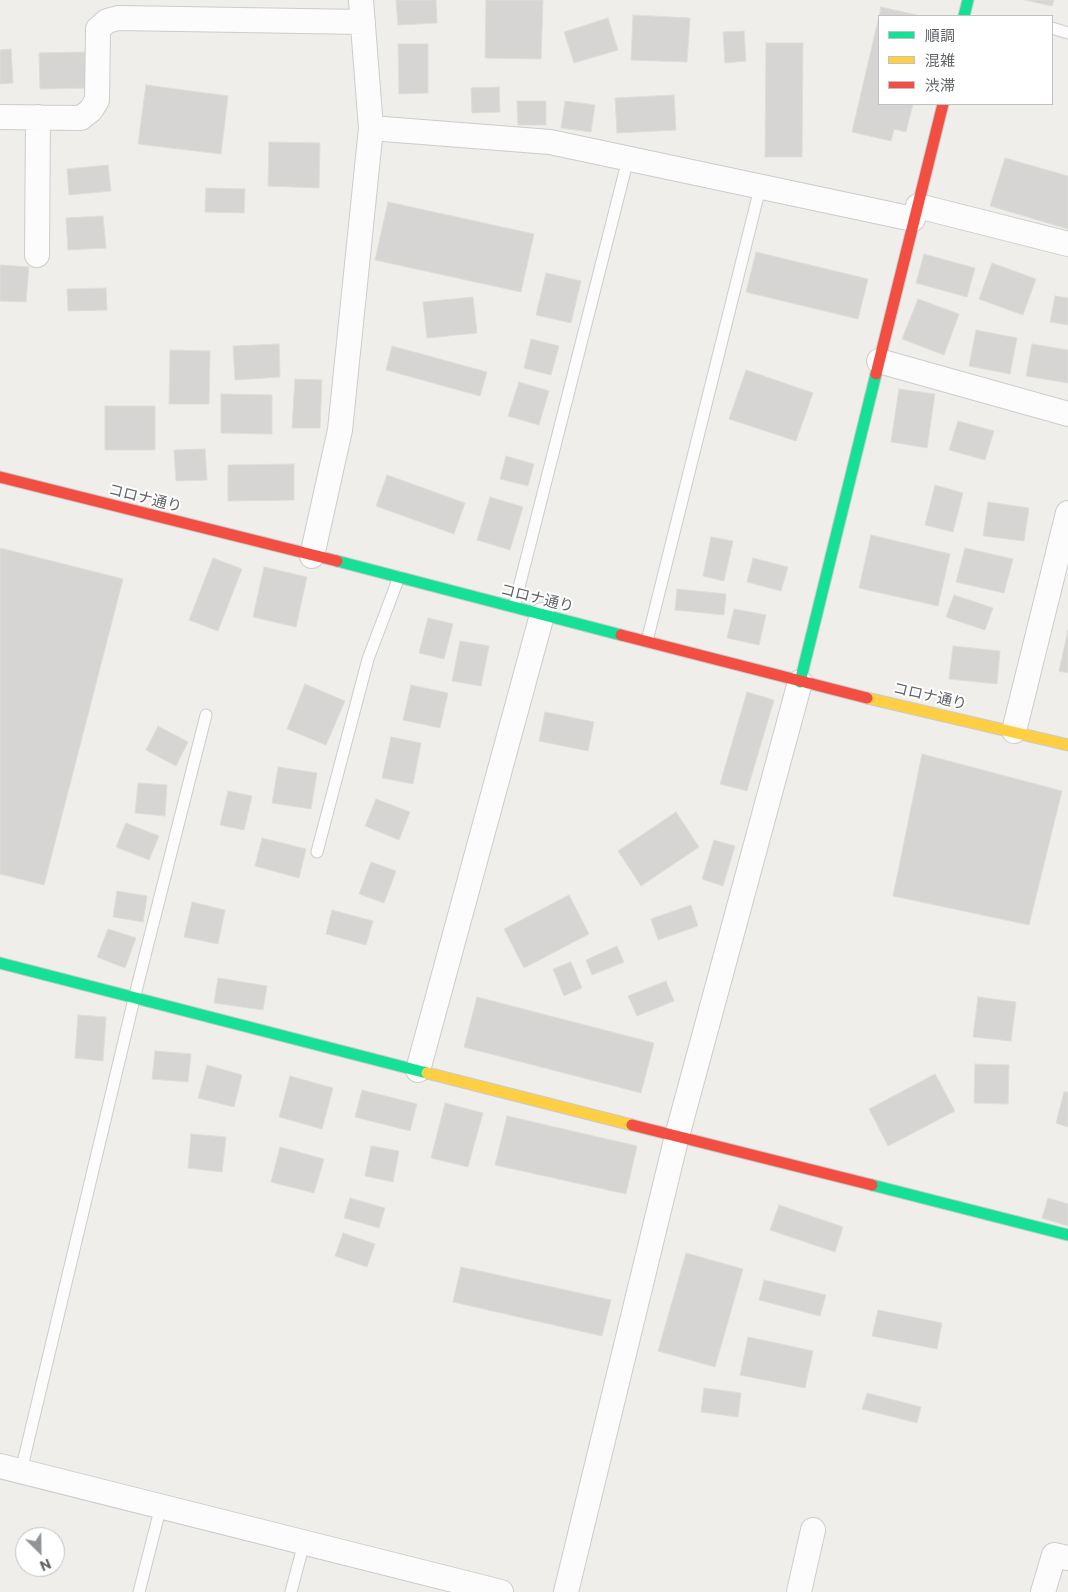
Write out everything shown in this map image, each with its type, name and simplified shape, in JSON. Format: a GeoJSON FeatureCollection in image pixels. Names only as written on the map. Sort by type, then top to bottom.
{"type":"FeatureCollection","features":[{"type":"Feature","properties":{"kind":"street"},"geometry":{"type":"LineString","coordinates":[[964,15],[968,0]]}},
{"type":"Feature","properties":{"kind":"street"},"geometry":{"type":"LineString","coordinates":[[0,117],[82,118],[91,110],[97,100],[98,29],[112,20],[362,11],[370,128],[340,430],[312,556]]}},
{"type":"Feature","properties":{"kind":"street"},"geometry":{"type":"LineString","coordinates":[[566,1592],[677,1136],[800,682],[943,105]]}},
{"type":"Feature","properties":{"kind":"street"},"geometry":{"type":"LineString","coordinates":[[36,255],[38,118]]}},
{"type":"Feature","properties":{"kind":"street"},"geometry":{"type":"LineString","coordinates":[[370,128],[550,142],[760,188],[916,213],[1068,244]]}},
{"type":"Feature","properties":{"kind":"street"},"geometry":{"type":"LineString","coordinates":[[879,361],[1068,414]]}},
{"type":"Feature","properties":{"kind":"street","name":"コロナ通り"},"geometry":{"type":"LineString","coordinates":[[0,477],[399,577],[800,682],[1068,745]]}},
{"type":"Feature","properties":{"kind":"street"},"geometry":{"type":"LineString","coordinates":[[1014,731],[1068,513]]}},
{"type":"Feature","properties":{"kind":"street"},"geometry":{"type":"LineString","coordinates":[[418,1070],[542,615]]}},
{"type":"Feature","properties":{"kind":"street"},"geometry":{"type":"LineString","coordinates":[[0,963],[134,999],[1068,1235]]}},
{"type":"Feature","properties":{"kind":"street"},"geometry":{"type":"LineString","coordinates":[[11,1469],[501,1592]]}},
{"type":"Feature","properties":{"kind":"street"},"geometry":{"type":"LineString","coordinates":[[799,1592],[814,1530]]}},
{"type":"Feature","properties":{"kind":"street"},"geometry":{"type":"LineString","coordinates":[[1043,1592],[1054,1555],[1068,1558]]}},
{"type":"Feature","properties":{"kind":"lane"},"geometry":{"type":"LineString","coordinates":[[1053,28],[1068,33]]}},
{"type":"Feature","properties":{"kind":"lane"},"geometry":{"type":"LineString","coordinates":[[513,608],[628,159]]}},
{"type":"Feature","properties":{"kind":"lane"},"geometry":{"type":"LineString","coordinates":[[647,641],[760,188]]}},
{"type":"Feature","properties":{"kind":"lane"},"geometry":{"type":"LineString","coordinates":[[317,852],[368,659],[399,577]]}},
{"type":"Feature","properties":{"kind":"lane"},"geometry":{"type":"LineString","coordinates":[[11,1469],[206,715]]}},
{"type":"Feature","properties":{"kind":"lane"},"geometry":{"type":"LineString","coordinates":[[139,1592],[161,1506]]}},
{"type":"Feature","properties":{"kind":"lane"},"geometry":{"type":"LineString","coordinates":[[291,1592],[304,1542]]}},
{"type":"Feature","properties":{"kind":"building"},"geometry":{"type":"Polygon","coordinates":[[[396,0],[436,0],[437,23],[398,25],[396,0]]]}},
{"type":"Feature","properties":{"kind":"building"},"geometry":{"type":"Polygon","coordinates":[[[486,0],[543,0],[541,59],[485,58],[486,0]]]}},
{"type":"Feature","properties":{"kind":"building"},"geometry":{"type":"Polygon","coordinates":[[[1025,0],[1054,0],[1052,6],[1025,0]]]}},
{"type":"Feature","properties":{"kind":"building"},"geometry":{"type":"Polygon","coordinates":[[[881,7],[917,15],[879,15],[881,7]]]}},
{"type":"Feature","properties":{"kind":"building"},"geometry":{"type":"Polygon","coordinates":[[[633,15],[690,18],[687,62],[631,60],[633,15]]]}},
{"type":"Feature","properties":{"kind":"building"},"geometry":{"type":"Polygon","coordinates":[[[608,18],[618,50],[574,63],[564,32],[608,18]]]}},
{"type":"Feature","properties":{"kind":"building"},"geometry":{"type":"Polygon","coordinates":[[[878,20],[878,105],[913,105],[906,132],[894,129],[891,141],[852,132],[878,20]]]}},
{"type":"Feature","properties":{"kind":"building"},"geometry":{"type":"Polygon","coordinates":[[[744,31],[746,61],[725,63],[723,32],[744,31]]]}},
{"type":"Feature","properties":{"kind":"building"},"geometry":{"type":"Polygon","coordinates":[[[766,43],[803,43],[802,157],[765,157],[766,43]]]}},
{"type":"Feature","properties":{"kind":"building"},"geometry":{"type":"Polygon","coordinates":[[[398,44],[428,44],[428,93],[399,94],[398,44]]]}},
{"type":"Feature","properties":{"kind":"building"},"geometry":{"type":"Polygon","coordinates":[[[11,49],[13,83],[0,84],[0,50],[11,49]]]}},
{"type":"Feature","properties":{"kind":"building"},"geometry":{"type":"Polygon","coordinates":[[[85,52],[85,88],[40,89],[39,53],[85,52]]]}},
{"type":"Feature","properties":{"kind":"building"},"geometry":{"type":"Polygon","coordinates":[[[146,85],[228,96],[221,154],[138,144],[146,85]]]}},
{"type":"Feature","properties":{"kind":"building"},"geometry":{"type":"Polygon","coordinates":[[[499,87],[500,112],[472,113],[471,88],[499,87]]]}},
{"type":"Feature","properties":{"kind":"building"},"geometry":{"type":"Polygon","coordinates":[[[674,95],[676,130],[617,133],[615,98],[674,95]]]}},
{"type":"Feature","properties":{"kind":"building"},"geometry":{"type":"Polygon","coordinates":[[[517,101],[546,101],[546,125],[518,125],[517,101]]]}},
{"type":"Feature","properties":{"kind":"building"},"geometry":{"type":"Polygon","coordinates":[[[565,101],[595,105],[591,132],[561,128],[565,101]]]}},
{"type":"Feature","properties":{"kind":"building"},"geometry":{"type":"Polygon","coordinates":[[[269,142],[320,143],[319,188],[268,186],[269,142]]]}},
{"type":"Feature","properties":{"kind":"building"},"geometry":{"type":"Polygon","coordinates":[[[1005,158],[1068,176],[1068,229],[990,206],[1005,158]]]}},
{"type":"Feature","properties":{"kind":"building"},"geometry":{"type":"Polygon","coordinates":[[[108,165],[111,191],[69,195],[67,169],[108,165]]]}},
{"type":"Feature","properties":{"kind":"building"},"geometry":{"type":"Polygon","coordinates":[[[206,188],[245,189],[244,213],[205,212],[206,188]]]}},
{"type":"Feature","properties":{"kind":"building"},"geometry":{"type":"Polygon","coordinates":[[[388,202],[534,234],[521,292],[375,260],[388,202]]]}},
{"type":"Feature","properties":{"kind":"building"},"geometry":{"type":"Polygon","coordinates":[[[103,216],[106,248],[68,250],[66,218],[103,216]]]}},
{"type":"Feature","properties":{"kind":"building"},"geometry":{"type":"Polygon","coordinates":[[[756,252],[868,279],[858,319],[746,292],[756,252]]]}},
{"type":"Feature","properties":{"kind":"building"},"geometry":{"type":"Polygon","coordinates":[[[924,254],[975,268],[967,297],[916,283],[924,254]]]}},
{"type":"Feature","properties":{"kind":"building"},"geometry":{"type":"Polygon","coordinates":[[[992,263],[1036,279],[1023,315],[979,299],[992,263]]]}},
{"type":"Feature","properties":{"kind":"building"},"geometry":{"type":"Polygon","coordinates":[[[0,265],[29,267],[26,302],[0,301],[0,265]]]}},
{"type":"Feature","properties":{"kind":"building"},"geometry":{"type":"Polygon","coordinates":[[[546,273],[581,281],[571,323],[536,315],[546,273]]]}},
{"type":"Feature","properties":{"kind":"building"},"geometry":{"type":"Polygon","coordinates":[[[106,288],[107,310],[68,311],[67,289],[106,288]]]}},
{"type":"Feature","properties":{"kind":"building"},"geometry":{"type":"Polygon","coordinates":[[[1055,296],[1068,298],[1068,325],[1050,322],[1055,296]]]}},
{"type":"Feature","properties":{"kind":"building"},"geometry":{"type":"Polygon","coordinates":[[[473,297],[477,333],[427,338],[423,302],[473,297]]]}},
{"type":"Feature","properties":{"kind":"building"},"geometry":{"type":"Polygon","coordinates":[[[918,299],[959,314],[944,355],[902,339],[918,299]]]}},
{"type":"Feature","properties":{"kind":"building"},"geometry":{"type":"Polygon","coordinates":[[[976,330],[1017,338],[1010,374],[969,366],[976,330]]]}},
{"type":"Feature","properties":{"kind":"building"},"geometry":{"type":"Polygon","coordinates":[[[531,339],[559,346],[551,375],[524,368],[531,339]]]}},
{"type":"Feature","properties":{"kind":"building"},"geometry":{"type":"Polygon","coordinates":[[[279,344],[280,377],[235,380],[233,346],[279,344]]]}},
{"type":"Feature","properties":{"kind":"building"},"geometry":{"type":"Polygon","coordinates":[[[1032,344],[1068,350],[1068,383],[1026,376],[1032,344]]]}},
{"type":"Feature","properties":{"kind":"building"},"geometry":{"type":"Polygon","coordinates":[[[392,346],[487,372],[480,396],[386,370],[392,346]]]}},
{"type":"Feature","properties":{"kind":"building"},"geometry":{"type":"Polygon","coordinates":[[[170,350],[210,351],[209,404],[169,404],[170,350]]]}},
{"type":"Feature","properties":{"kind":"building"},"geometry":{"type":"Polygon","coordinates":[[[746,370],[813,393],[796,441],[729,419],[746,370]]]}},
{"type":"Feature","properties":{"kind":"building"},"geometry":{"type":"Polygon","coordinates":[[[295,379],[322,380],[320,428],[292,428],[295,379]]]}},
{"type":"Feature","properties":{"kind":"building"},"geometry":{"type":"Polygon","coordinates":[[[519,382],[549,391],[539,425],[508,416],[519,382]]]}},
{"type":"Feature","properties":{"kind":"building"},"geometry":{"type":"Polygon","coordinates":[[[899,389],[935,394],[927,448],[891,442],[899,389]]]}},
{"type":"Feature","properties":{"kind":"building"},"geometry":{"type":"Polygon","coordinates":[[[221,394],[272,395],[272,434],[221,433],[221,394]]]}},
{"type":"Feature","properties":{"kind":"building"},"geometry":{"type":"Polygon","coordinates":[[[105,406],[155,406],[155,450],[105,450],[105,406]]]}},
{"type":"Feature","properties":{"kind":"building"},"geometry":{"type":"Polygon","coordinates":[[[958,421],[994,431],[985,460],[949,450],[958,421]]]}},
{"type":"Feature","properties":{"kind":"building"},"geometry":{"type":"Polygon","coordinates":[[[205,449],[207,480],[176,481],[174,450],[205,449]]]}},
{"type":"Feature","properties":{"kind":"building"},"geometry":{"type":"Polygon","coordinates":[[[506,456],[534,464],[528,486],[500,479],[506,456]]]}},
{"type":"Feature","properties":{"kind":"building"},"geometry":{"type":"Polygon","coordinates":[[[294,464],[294,500],[228,501],[228,465],[294,464]]]}},
{"type":"Feature","properties":{"kind":"building"},"geometry":{"type":"Polygon","coordinates":[[[387,475],[465,503],[454,534],[376,506],[387,475]]]}},
{"type":"Feature","properties":{"kind":"building"},"geometry":{"type":"Polygon","coordinates":[[[935,485],[963,493],[953,532],[925,525],[935,485]]]}},
{"type":"Feature","properties":{"kind":"building"},"geometry":{"type":"Polygon","coordinates":[[[490,497],[523,507],[510,550],[477,540],[490,497]]]}},
{"type":"Feature","properties":{"kind":"building"},"geometry":{"type":"Polygon","coordinates":[[[988,502],[1029,508],[1024,541],[983,536],[988,502]]]}},
{"type":"Feature","properties":{"kind":"building"},"geometry":{"type":"Polygon","coordinates":[[[871,535],[950,554],[938,606],[859,588],[871,535]]]}},
{"type":"Feature","properties":{"kind":"building"},"geometry":{"type":"Polygon","coordinates":[[[711,537],[733,541],[724,581],[703,576],[711,537]]]}},
{"type":"Feature","properties":{"kind":"building"},"geometry":{"type":"Polygon","coordinates":[[[0,548],[123,579],[44,885],[0,874],[0,548]]]}},
{"type":"Feature","properties":{"kind":"building"},"geometry":{"type":"Polygon","coordinates":[[[965,548],[1013,559],[1004,593],[956,582],[965,548]]]}},
{"type":"Feature","properties":{"kind":"building"},"geometry":{"type":"Polygon","coordinates":[[[213,558],[242,569],[218,631],[189,620],[213,558]]]}},
{"type":"Feature","properties":{"kind":"building"},"geometry":{"type":"Polygon","coordinates":[[[753,558],[788,567],[781,591],[747,582],[753,558]]]}},
{"type":"Feature","properties":{"kind":"building"},"geometry":{"type":"Polygon","coordinates":[[[264,567],[307,577],[296,627],[253,617],[264,567]]]}},
{"type":"Feature","properties":{"kind":"building"},"geometry":{"type":"Polygon","coordinates":[[[677,589],[726,594],[724,615],[675,610],[677,589]]]}},
{"type":"Feature","properties":{"kind":"building"},"geometry":{"type":"Polygon","coordinates":[[[954,595],[993,608],[985,630],[946,617],[954,595]]]}},
{"type":"Feature","properties":{"kind":"building"},"geometry":{"type":"Polygon","coordinates":[[[734,609],[766,615],[759,645],[727,638],[734,609]]]}},
{"type":"Feature","properties":{"kind":"building"},"geometry":{"type":"Polygon","coordinates":[[[428,618],[453,624],[444,659],[419,653],[428,618]]]}},
{"type":"Feature","properties":{"kind":"building"},"geometry":{"type":"Polygon","coordinates":[[[1068,630],[1068,673],[1059,671],[1068,630]]]}},
{"type":"Feature","properties":{"kind":"building"},"geometry":{"type":"Polygon","coordinates":[[[460,641],[489,646],[481,686],[452,681],[460,641]]]}},
{"type":"Feature","properties":{"kind":"building"},"geometry":{"type":"Polygon","coordinates":[[[953,646],[1000,651],[997,684],[949,679],[953,646]]]}},
{"type":"Feature","properties":{"kind":"building"},"geometry":{"type":"Polygon","coordinates":[[[305,684],[345,701],[326,745],[287,729],[305,684]]]}},
{"type":"Feature","properties":{"kind":"building"},"geometry":{"type":"Polygon","coordinates":[[[411,685],[448,693],[440,728],[403,720],[411,685]]]}},
{"type":"Feature","properties":{"kind":"building"},"geometry":{"type":"Polygon","coordinates":[[[747,692],[774,700],[747,791],[720,784],[747,692]]]}},
{"type":"Feature","properties":{"kind":"building"},"geometry":{"type":"Polygon","coordinates":[[[545,712],[594,722],[588,751],[539,741],[545,712]]]}},
{"type":"Feature","properties":{"kind":"building"},"geometry":{"type":"Polygon","coordinates":[[[158,726],[188,742],[176,766],[146,750],[158,726]]]}},
{"type":"Feature","properties":{"kind":"building"},"geometry":{"type":"Polygon","coordinates":[[[391,737],[421,743],[413,784],[382,778],[391,737]]]}},
{"type":"Feature","properties":{"kind":"building"},"geometry":{"type":"Polygon","coordinates":[[[922,754],[1062,791],[1029,925],[893,896],[922,754]]]}},
{"type":"Feature","properties":{"kind":"building"},"geometry":{"type":"Polygon","coordinates":[[[278,767],[317,773],[311,809],[272,803],[278,767]]]}},
{"type":"Feature","properties":{"kind":"building"},"geometry":{"type":"Polygon","coordinates":[[[138,783],[167,785],[165,816],[135,813],[138,783]]]}},
{"type":"Feature","properties":{"kind":"building"},"geometry":{"type":"Polygon","coordinates":[[[228,791],[252,796],[244,830],[220,825],[228,791]]]}},
{"type":"Feature","properties":{"kind":"building"},"geometry":{"type":"Polygon","coordinates":[[[376,799],[410,812],[399,840],[365,826],[376,799]]]}},
{"type":"Feature","properties":{"kind":"building"},"geometry":{"type":"Polygon","coordinates":[[[676,812],[699,847],[641,886],[618,851],[676,812]]]}},
{"type":"Feature","properties":{"kind":"building"},"geometry":{"type":"Polygon","coordinates":[[[126,823],[159,836],[149,860],[116,847],[126,823]]]}},
{"type":"Feature","properties":{"kind":"building"},"geometry":{"type":"Polygon","coordinates":[[[262,838],[306,849],[299,878],[255,866],[262,838]]]}},
{"type":"Feature","properties":{"kind":"building"},"geometry":{"type":"Polygon","coordinates":[[[714,840],[735,846],[723,886],[702,879],[714,840]]]}},
{"type":"Feature","properties":{"kind":"building"},"geometry":{"type":"Polygon","coordinates":[[[371,862],[396,871],[384,903],[359,894],[371,862]]]}},
{"type":"Feature","properties":{"kind":"building"},"geometry":{"type":"Polygon","coordinates":[[[117,891],[147,896],[143,922],[113,917],[117,891]]]}},
{"type":"Feature","properties":{"kind":"building"},"geometry":{"type":"Polygon","coordinates":[[[569,895],[589,934],[524,968],[504,929],[569,895]]]}},
{"type":"Feature","properties":{"kind":"building"},"geometry":{"type":"Polygon","coordinates":[[[192,902],[225,910],[218,944],[184,937],[192,902]]]}},
{"type":"Feature","properties":{"kind":"building"},"geometry":{"type":"Polygon","coordinates":[[[691,905],[698,926],[658,940],[651,919],[691,905]]]}},
{"type":"Feature","properties":{"kind":"building"},"geometry":{"type":"Polygon","coordinates":[[[332,910],[373,921],[366,945],[326,934],[332,910]]]}},
{"type":"Feature","properties":{"kind":"building"},"geometry":{"type":"Polygon","coordinates":[[[108,929],[136,938],[125,968],[97,957],[108,929]]]}},
{"type":"Feature","properties":{"kind":"building"},"geometry":{"type":"Polygon","coordinates":[[[617,946],[624,962],[592,975],[586,960],[617,946]]]}},
{"type":"Feature","properties":{"kind":"building"},"geometry":{"type":"Polygon","coordinates":[[[571,962],[582,988],[564,996],[553,969],[571,962]]]}},
{"type":"Feature","properties":{"kind":"building"},"geometry":{"type":"Polygon","coordinates":[[[218,978],[267,986],[263,1010],[214,1003],[218,978]]]}},
{"type":"Feature","properties":{"kind":"building"},"geometry":{"type":"Polygon","coordinates":[[[666,981],[674,1001],[637,1016],[628,996],[666,981]]]}},
{"type":"Feature","properties":{"kind":"building"},"geometry":{"type":"Polygon","coordinates":[[[477,997],[654,1043],[641,1093],[464,1047],[477,997]]]}},
{"type":"Feature","properties":{"kind":"building"},"geometry":{"type":"Polygon","coordinates":[[[978,997],[1016,1002],[1011,1041],[973,1037],[978,997]]]}},
{"type":"Feature","properties":{"kind":"building"},"geometry":{"type":"Polygon","coordinates":[[[78,1015],[106,1017],[103,1061],[75,1058],[78,1015]]]}},
{"type":"Feature","properties":{"kind":"building"},"geometry":{"type":"Polygon","coordinates":[[[155,1051],[191,1054],[188,1082],[152,1079],[155,1051]]]}},
{"type":"Feature","properties":{"kind":"building"},"geometry":{"type":"Polygon","coordinates":[[[975,1064],[1009,1065],[1008,1104],[974,1103],[975,1064]]]}},
{"type":"Feature","properties":{"kind":"building"},"geometry":{"type":"Polygon","coordinates":[[[207,1065],[242,1075],[234,1107],[198,1098],[207,1065]]]}},
{"type":"Feature","properties":{"kind":"building"},"geometry":{"type":"Polygon","coordinates":[[[935,1074],[955,1111],[888,1146],[869,1109],[935,1074]]]}},
{"type":"Feature","properties":{"kind":"building"},"geometry":{"type":"Polygon","coordinates":[[[290,1076],[333,1088],[322,1129],[279,1117],[290,1076]]]}},
{"type":"Feature","properties":{"kind":"building"},"geometry":{"type":"Polygon","coordinates":[[[362,1090],[417,1104],[410,1131],[355,1117],[362,1090]]]}},
{"type":"Feature","properties":{"kind":"building"},"geometry":{"type":"Polygon","coordinates":[[[1064,1092],[1068,1092],[1068,1127],[1056,1123],[1064,1092]]]}},
{"type":"Feature","properties":{"kind":"building"},"geometry":{"type":"Polygon","coordinates":[[[445,1103],[483,1113],[468,1167],[431,1158],[445,1103]]]}},
{"type":"Feature","properties":{"kind":"building"},"geometry":{"type":"Polygon","coordinates":[[[507,1116],[637,1146],[626,1194],[495,1165],[507,1116]]]}},
{"type":"Feature","properties":{"kind":"building"},"geometry":{"type":"Polygon","coordinates":[[[191,1134],[226,1137],[222,1172],[188,1168],[191,1134]]]}},
{"type":"Feature","properties":{"kind":"building"},"geometry":{"type":"Polygon","coordinates":[[[371,1146],[399,1151],[393,1182],[365,1176],[371,1146]]]}},
{"type":"Feature","properties":{"kind":"building"},"geometry":{"type":"Polygon","coordinates":[[[280,1147],[324,1159],[314,1193],[271,1182],[280,1147]]]}},
{"type":"Feature","properties":{"kind":"building"},"geometry":{"type":"Polygon","coordinates":[[[350,1198],[385,1208],[379,1228],[344,1218],[350,1198]]]}},
{"type":"Feature","properties":{"kind":"building"},"geometry":{"type":"Polygon","coordinates":[[[1048,1198],[1068,1204],[1068,1226],[1042,1218],[1048,1198]]]}},
{"type":"Feature","properties":{"kind":"building"},"geometry":{"type":"Polygon","coordinates":[[[779,1205],[843,1227],[835,1252],[770,1230],[779,1205]]]}},
{"type":"Feature","properties":{"kind":"building"},"geometry":{"type":"Polygon","coordinates":[[[343,1233],[375,1244],[367,1267],[335,1256],[343,1233]]]}},
{"type":"Feature","properties":{"kind":"building"},"geometry":{"type":"Polygon","coordinates":[[[686,1253],[743,1269],[715,1367],[658,1351],[686,1253]]]}},
{"type":"Feature","properties":{"kind":"building"},"geometry":{"type":"Polygon","coordinates":[[[461,1267],[611,1300],[602,1336],[453,1302],[461,1267]]]}},
{"type":"Feature","properties":{"kind":"building"},"geometry":{"type":"Polygon","coordinates":[[[764,1280],[826,1295],[820,1316],[759,1300],[764,1280]]]}},
{"type":"Feature","properties":{"kind":"building"},"geometry":{"type":"Polygon","coordinates":[[[878,1310],[942,1323],[937,1349],[872,1336],[878,1310]]]}},
{"type":"Feature","properties":{"kind":"building"},"geometry":{"type":"Polygon","coordinates":[[[748,1337],[813,1351],[805,1388],[740,1375],[748,1337]]]}},
{"type":"Feature","properties":{"kind":"building"},"geometry":{"type":"Polygon","coordinates":[[[704,1388],[741,1393],[738,1417],[701,1412],[704,1388]]]}},
{"type":"Feature","properties":{"kind":"building"},"geometry":{"type":"Polygon","coordinates":[[[867,1393],[921,1407],[917,1423],[862,1409],[867,1393]]]}},
{"type":"Feature","properties":{"kind":"traffic: fast"},"geometry":{"type":"LineString","coordinates":[[964,15],[968,0]]}},
{"type":"Feature","properties":{"kind":"traffic: fast"},"geometry":{"type":"LineString","coordinates":[[800,682],[876,374]]}},
{"type":"Feature","properties":{"kind":"traffic: fast"},"geometry":{"type":"LineString","coordinates":[[337,561],[621,635]]}},
{"type":"Feature","properties":{"kind":"traffic: fast"},"geometry":{"type":"LineString","coordinates":[[0,963],[427,1073]]}},
{"type":"Feature","properties":{"kind":"traffic: fast"},"geometry":{"type":"LineString","coordinates":[[872,1185],[1068,1235]]}},
{"type":"Feature","properties":{"kind":"traffic: slow"},"geometry":{"type":"LineString","coordinates":[[867,698],[1068,745]]}},
{"type":"Feature","properties":{"kind":"traffic: slow"},"geometry":{"type":"LineString","coordinates":[[427,1073],[632,1125]]}},
{"type":"Feature","properties":{"kind":"traffic: jam"},"geometry":{"type":"LineString","coordinates":[[876,374],[943,105]]}},
{"type":"Feature","properties":{"kind":"traffic: jam"},"geometry":{"type":"LineString","coordinates":[[0,477],[337,561]]}},
{"type":"Feature","properties":{"kind":"traffic: jam"},"geometry":{"type":"LineString","coordinates":[[621,635],[867,698]]}},
{"type":"Feature","properties":{"kind":"traffic: jam"},"geometry":{"type":"LineString","coordinates":[[632,1125],[872,1185]]}}]}
